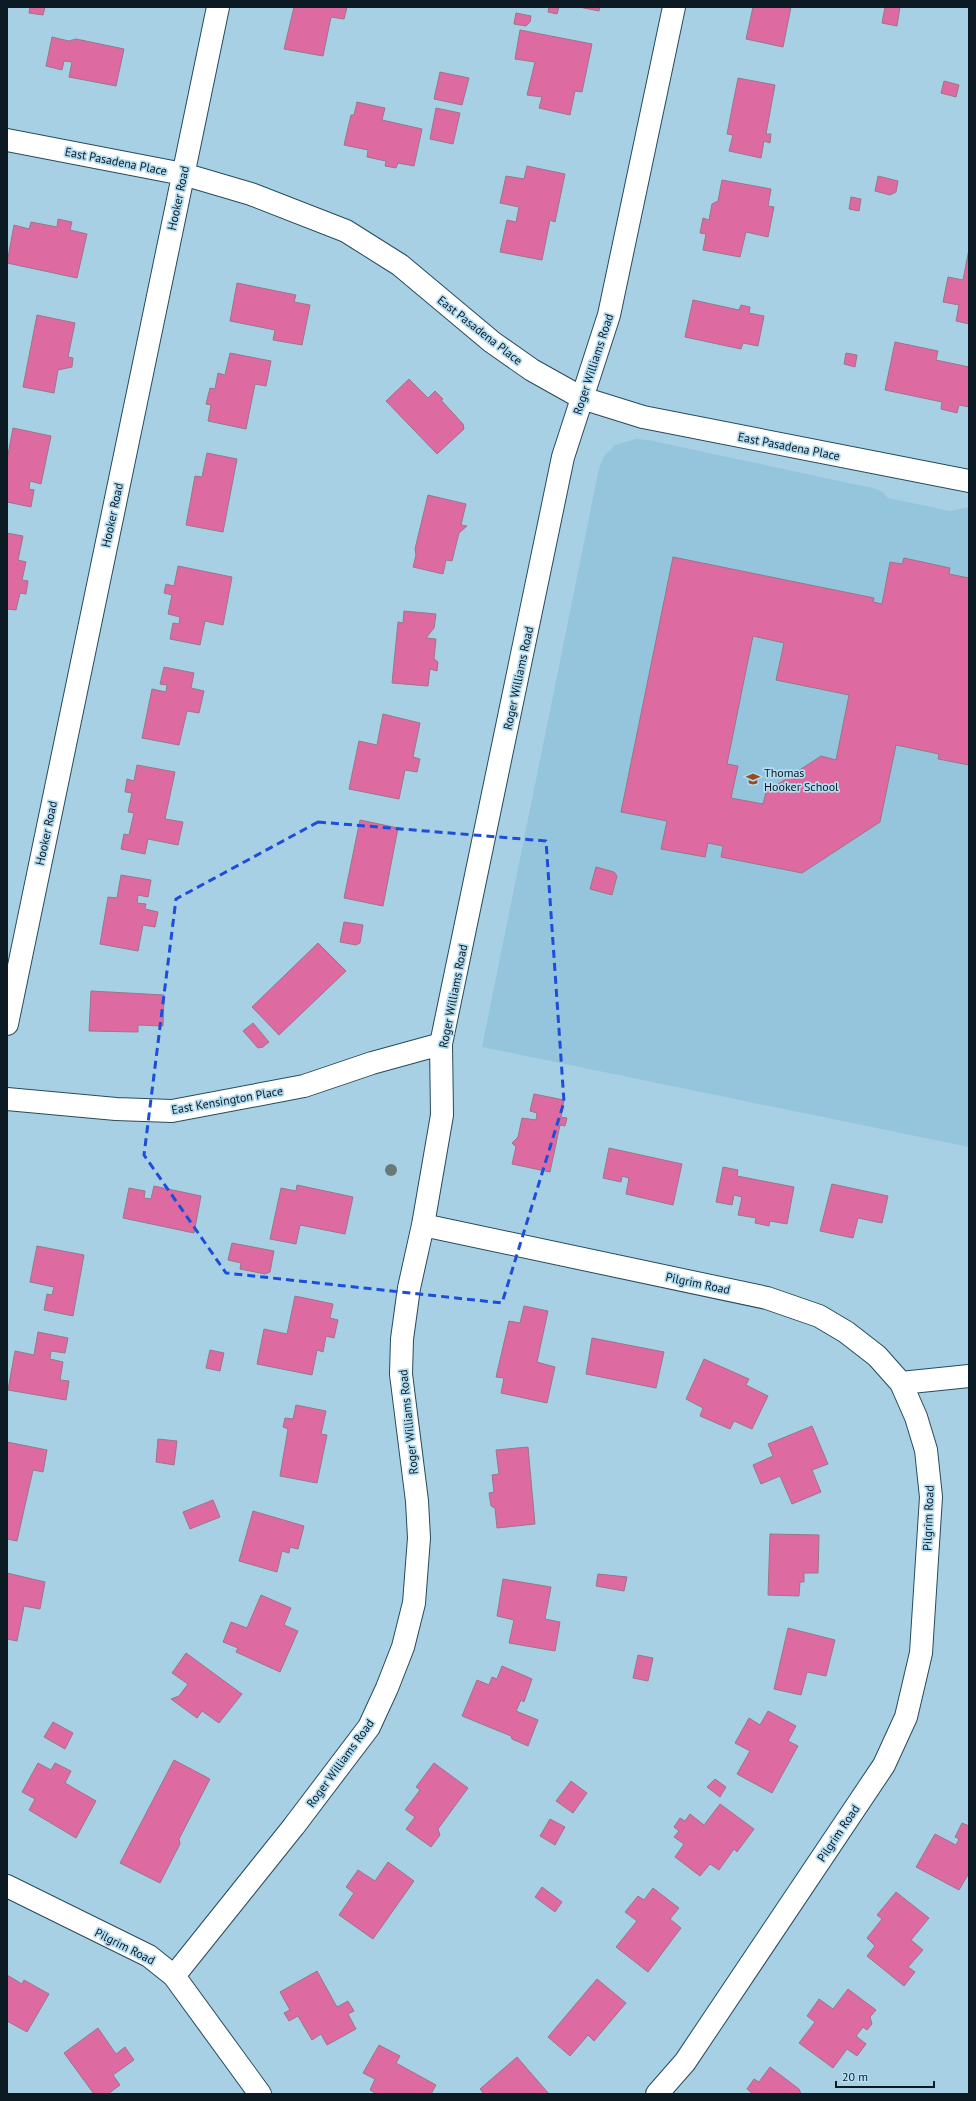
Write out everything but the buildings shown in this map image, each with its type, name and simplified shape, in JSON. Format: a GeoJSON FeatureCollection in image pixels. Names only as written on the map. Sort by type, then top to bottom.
{"type":"FeatureCollection","features":[{"type":"Feature","properties":{"kind":"street","name":"Hooker Road"},"geometry":{"type":"LineString","coordinates":[[7,1024],[218,7]]}},
{"type":"Feature","properties":{"kind":"street","name":"Roger Williams Road"},"geometry":{"type":"LineString","coordinates":[[174,1976],[294,1826],[369,1727],[387,1688],[403,1647],[414,1603],[419,1538],[418,1501],[401,1374],[402,1339],[409,1288],[423,1225],[442,1115],[441,1044],[563,457],[609,315],[674,7]]}},
{"type":"Feature","properties":{"kind":"street","name":"East Pasadena Place"},"geometry":{"type":"LineString","coordinates":[[7,140],[183,174],[252,194],[346,231],[400,265],[480,332],[532,370],[582,398],[643,417],[969,481]]}},
{"type":"Feature","properties":{"kind":"street","name":"East Kensington Place"},"geometry":{"type":"LineString","coordinates":[[7,1099],[116,1109],[172,1111],[304,1086],[372,1063],[441,1044]]}},
{"type":"Feature","properties":{"kind":"street","name":"Pilgrim Road"},"geometry":{"type":"LineString","coordinates":[[423,1225],[767,1298],[819,1316],[846,1332],[877,1356],[901,1384],[916,1417],[926,1450],[931,1498],[921,1653],[906,1717],[884,1765],[685,2062],[657,2094]]}},
{"type":"Feature","properties":{"kind":"street"},"geometry":{"type":"LineString","coordinates":[[901,1384],[969,1376]]}},
{"type":"Feature","properties":{"kind":"street","name":"Pilgrim Road"},"geometry":{"type":"LineString","coordinates":[[7,1886],[149,1956],[174,1976],[260,2094]]}},
{"type":"Feature","properties":{"kind":"highlighted area"},"geometry":{"type":"Polygon","coordinates":[[[318,822],[546,841],[564,1102],[502,1303],[226,1273],[144,1155],[176,899],[318,822]]]}},
{"type":"Feature","properties":{"kind":"shaded area","name":"Thomas Hooker School"},"geometry":{"type":"Polygon","coordinates":[[[636,439],[648,440],[877,489],[883,492],[888,498],[950,511],[969,507],[969,1147],[482,1047],[599,468],[605,455],[615,445],[636,439]]]}},
{"type":"Feature","properties":{"kind":"place","name":"Thomas Hooker School"},"geometry":{"type":"Point","coordinates":[753,779]}}]}
